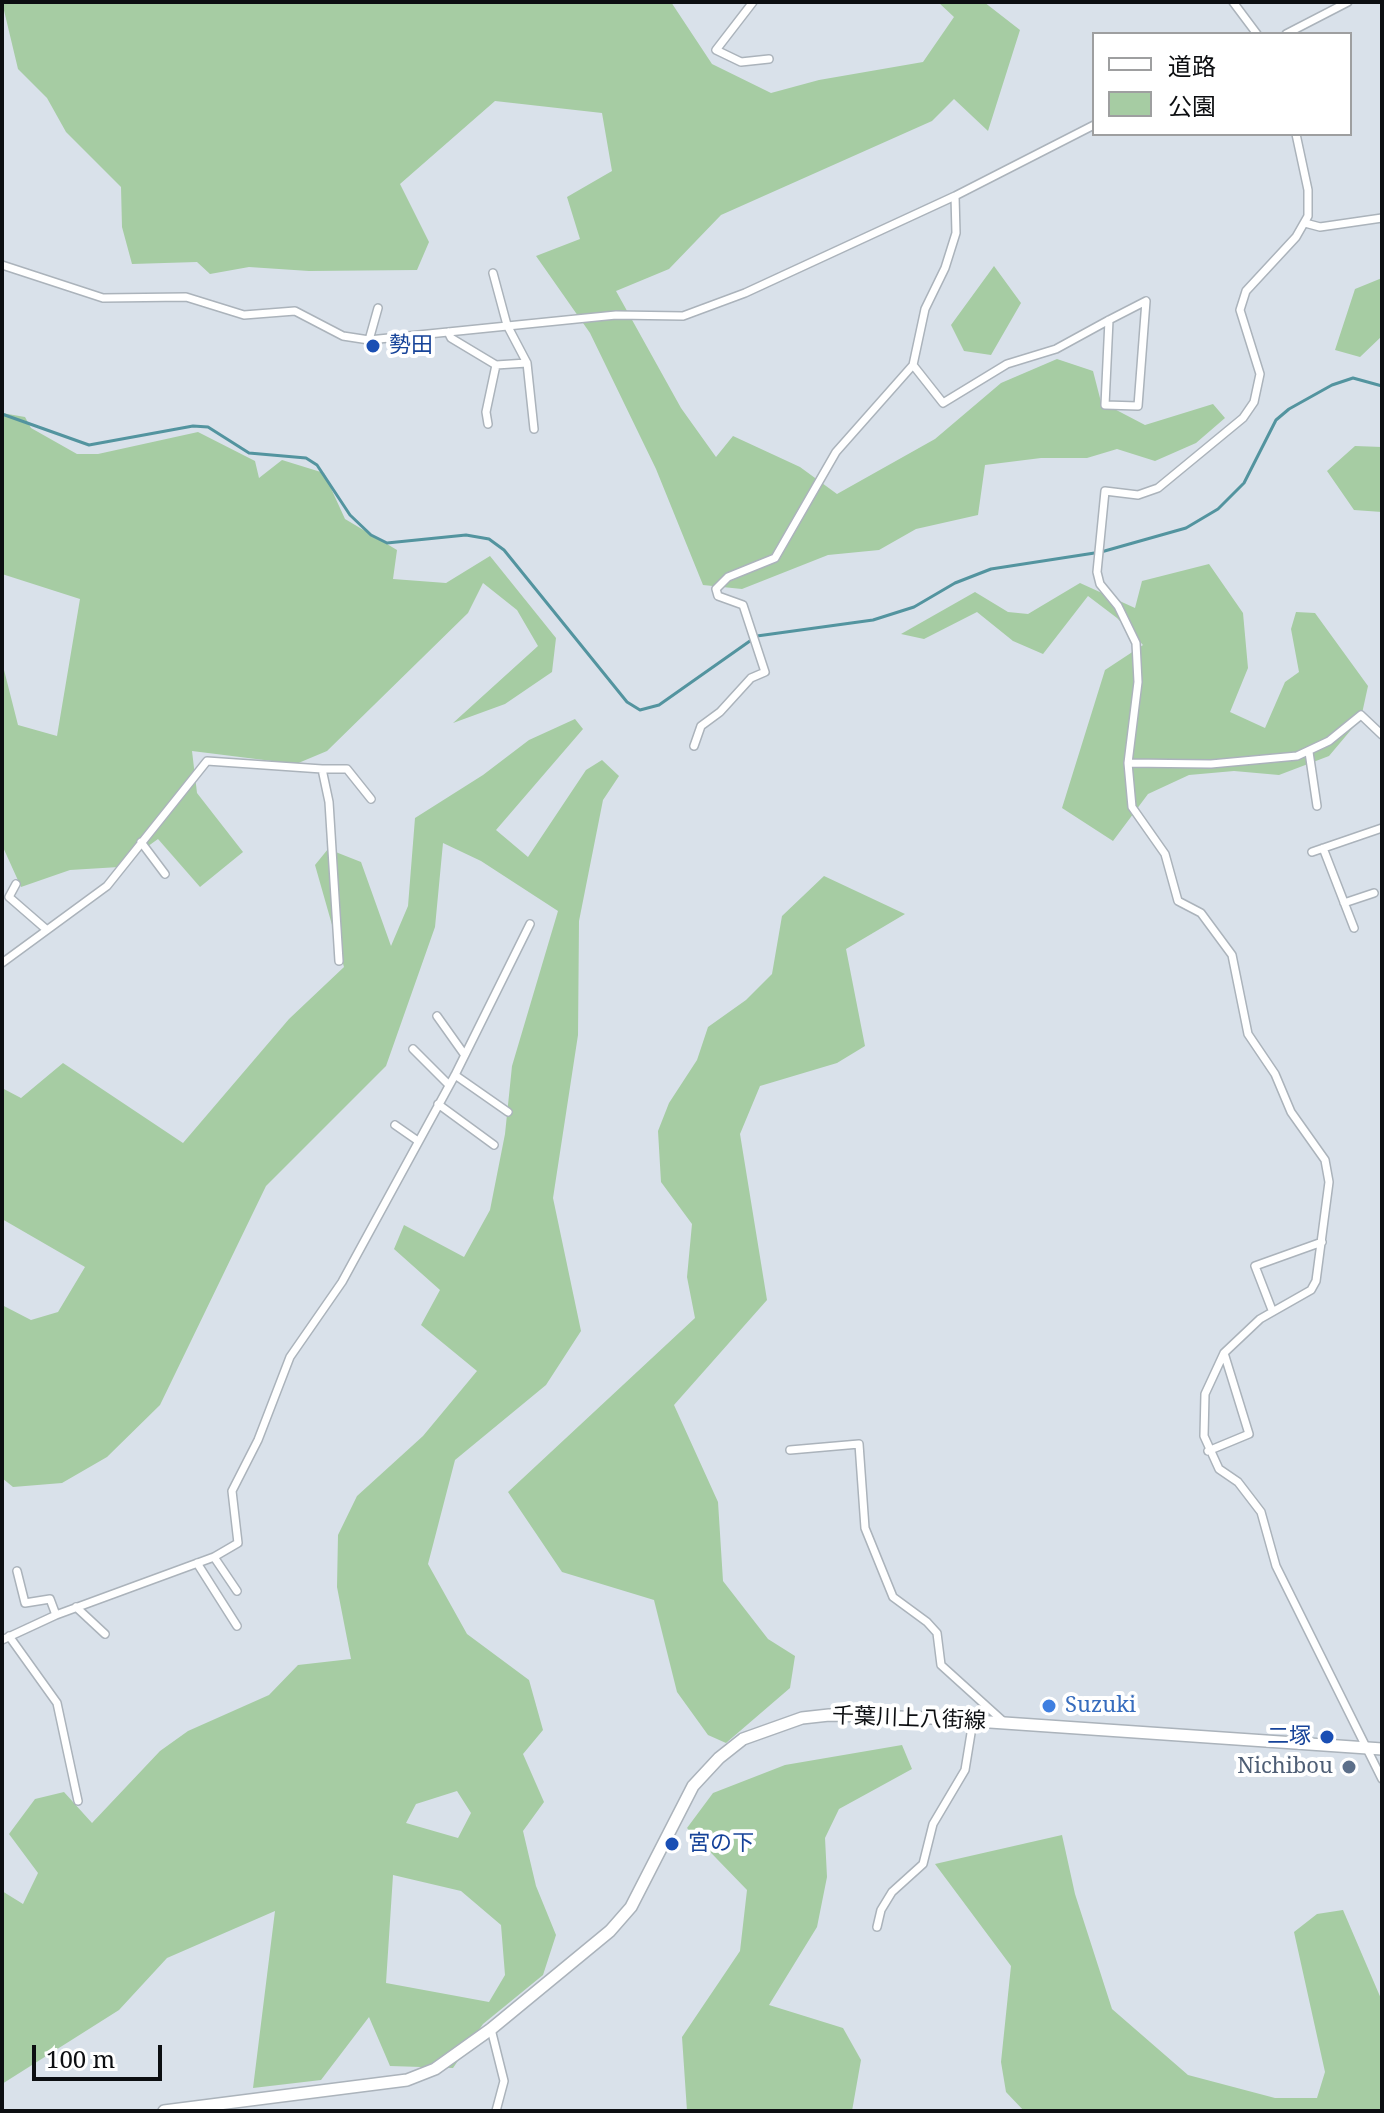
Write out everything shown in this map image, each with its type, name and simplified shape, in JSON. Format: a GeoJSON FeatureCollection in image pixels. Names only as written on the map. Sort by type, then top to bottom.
{"type":"FeatureCollection","features":[{"type":"Feature","properties":{"kind":"main road","name":"千葉川上八街線"},"geometry":{"type":"LineString","coordinates":[[164,2111],[407,2080],[435,2069],[491,2029],[610,1931],[631,1907],[693,1786],[719,1758],[743,1739],[802,1718],[829,1715],[973,1721],[1382,1749]]}},
{"type":"Feature","properties":{"kind":"street"},"geometry":{"type":"LineString","coordinates":[[753,2],[716,50],[741,62],[769,59]]}},
{"type":"Feature","properties":{"kind":"street"},"geometry":{"type":"LineString","coordinates":[[1233,2],[1256,32]]}},
{"type":"Feature","properties":{"kind":"street"},"geometry":{"type":"LineString","coordinates":[[1290,32],[1348,2]]}},
{"type":"Feature","properties":{"kind":"street"},"geometry":{"type":"LineString","coordinates":[[2,265],[103,298],[186,297],[244,315],[295,311],[343,336],[369,340],[616,315],[683,316],[955,196],[1092,126]]}},
{"type":"Feature","properties":{"kind":"street"},"geometry":{"type":"LineString","coordinates":[[1296,136],[1308,190],[1305,223],[1241,300],[1241,320],[1260,374],[1254,402],[1243,418],[1150,492],[1138,495],[1105,491],[1098,579],[1123,616],[1136,643],[1128,763],[1130,800],[1135,814],[1165,854],[1178,901],[1201,913],[1232,955],[1248,1034],[1275,1074],[1291,1112],[1325,1160],[1329,1182],[1317,1277],[1311,1290],[1272,1310],[1224,1353],[1205,1394],[1203,1422],[1208,1451],[1219,1469],[1238,1482],[1261,1512],[1276,1566],[1382,1779]]}},
{"type":"Feature","properties":{"kind":"street"},"geometry":{"type":"LineString","coordinates":[[694,746],[701,726],[720,712],[751,678],[765,672],[743,605],[718,596],[716,589],[728,577],[775,558],[836,452],[913,365],[925,309],[945,268],[956,233],[955,196]]}},
{"type":"Feature","properties":{"kind":"street"},"geometry":{"type":"LineString","coordinates":[[1305,223],[1320,227],[1382,218]]}},
{"type":"Feature","properties":{"kind":"street"},"geometry":{"type":"LineString","coordinates":[[493,273],[507,325],[527,363],[534,429]]}},
{"type":"Feature","properties":{"kind":"street"},"geometry":{"type":"LineString","coordinates":[[913,365],[943,403],[1007,364],[1056,349],[1109,320],[1146,301],[1138,406],[1105,405],[1109,320]]}},
{"type":"Feature","properties":{"kind":"street"},"geometry":{"type":"LineString","coordinates":[[369,340],[378,308]]}},
{"type":"Feature","properties":{"kind":"street"},"geometry":{"type":"LineString","coordinates":[[448,332],[451,338],[496,365],[527,363]]}},
{"type":"Feature","properties":{"kind":"street"},"geometry":{"type":"LineString","coordinates":[[488,424],[486,412],[496,365]]}},
{"type":"Feature","properties":{"kind":"street"},"geometry":{"type":"LineString","coordinates":[[1128,763],[1211,764],[1309,752],[1361,715],[1382,735]]}},
{"type":"Feature","properties":{"kind":"street"},"geometry":{"type":"LineString","coordinates":[[1309,752],[1317,806]]}},
{"type":"Feature","properties":{"kind":"street"},"geometry":{"type":"LineString","coordinates":[[2,963],[107,886],[207,761],[347,769],[371,799]]}},
{"type":"Feature","properties":{"kind":"street"},"geometry":{"type":"LineString","coordinates":[[322,769],[329,802],[339,961]]}},
{"type":"Feature","properties":{"kind":"street"},"geometry":{"type":"LineString","coordinates":[[1312,852],[1382,828]]}},
{"type":"Feature","properties":{"kind":"street"},"geometry":{"type":"LineString","coordinates":[[141,842],[165,874]]}},
{"type":"Feature","properties":{"kind":"street"},"geometry":{"type":"LineString","coordinates":[[1323,848],[1354,928]]}},
{"type":"Feature","properties":{"kind":"street"},"geometry":{"type":"LineString","coordinates":[[16,884],[9,897],[47,930]]}},
{"type":"Feature","properties":{"kind":"street"},"geometry":{"type":"LineString","coordinates":[[1344,903],[1374,893]]}},
{"type":"Feature","properties":{"kind":"street"},"geometry":{"type":"LineString","coordinates":[[78,1801],[57,1703],[5,1638],[76,1607],[214,1557],[238,1543],[232,1491],[258,1440],[290,1357],[342,1282],[455,1075],[530,924]]}},
{"type":"Feature","properties":{"kind":"street"},"geometry":{"type":"LineString","coordinates":[[437,1016],[464,1054]]}},
{"type":"Feature","properties":{"kind":"street"},"geometry":{"type":"LineString","coordinates":[[413,1049],[449,1085]]}},
{"type":"Feature","properties":{"kind":"street"},"geometry":{"type":"LineString","coordinates":[[455,1075],[508,1112]]}},
{"type":"Feature","properties":{"kind":"street"},"geometry":{"type":"LineString","coordinates":[[438,1104],[494,1145]]}},
{"type":"Feature","properties":{"kind":"street"},"geometry":{"type":"LineString","coordinates":[[395,1125],[418,1141]]}},
{"type":"Feature","properties":{"kind":"street"},"geometry":{"type":"LineString","coordinates":[[1272,1310],[1255,1266],[1322,1242]]}},
{"type":"Feature","properties":{"kind":"street"},"geometry":{"type":"LineString","coordinates":[[1208,1451],[1249,1434],[1224,1353]]}},
{"type":"Feature","properties":{"kind":"street"},"geometry":{"type":"LineString","coordinates":[[790,1450],[859,1444],[865,1528],[893,1597],[937,1633],[941,1665],[1005,1723]]}},
{"type":"Feature","properties":{"kind":"street"},"geometry":{"type":"LineString","coordinates":[[214,1557],[237,1591]]}},
{"type":"Feature","properties":{"kind":"street"},"geometry":{"type":"LineString","coordinates":[[197,1563],[237,1626]]}},
{"type":"Feature","properties":{"kind":"street"},"geometry":{"type":"LineString","coordinates":[[17,1571],[25,1603],[50,1599],[56,1615]]}},
{"type":"Feature","properties":{"kind":"street"},"geometry":{"type":"LineString","coordinates":[[76,1607],[105,1634]]}},
{"type":"Feature","properties":{"kind":"street"},"geometry":{"type":"LineString","coordinates":[[877,1927],[881,1910],[892,1892],[923,1864],[933,1824],[965,1770],[973,1721]]}},
{"type":"Feature","properties":{"kind":"street"},"geometry":{"type":"LineString","coordinates":[[491,2029],[504,2081],[496,2111]]}},
{"type":"Feature","properties":{"kind":"green space"},"geometry":{"type":"Polygon","coordinates":[[[2,2],[671,2],[712,64],[771,93],[819,80],[923,62],[954,17],[938,2],[984,2],[1020,30],[988,131],[954,99],[932,121],[721,215],[669,269],[616,291],[681,408],[716,457],[733,436],[800,467],[837,494],[935,439],[1001,383],[1057,359],[1093,371],[1101,402],[1145,425],[1213,404],[1225,418],[1196,443],[1155,461],[1117,449],[1087,458],[1041,458],[985,465],[978,515],[916,529],[879,550],[828,555],[742,589],[703,585],[656,469],[590,333],[536,256],[580,239],[567,197],[612,171],[602,113],[495,101],[400,184],[429,242],[417,270],[309,271],[249,267],[210,274],[197,262],[132,264],[122,227],[121,187],[66,132],[47,98],[18,69],[2,2]]]}},
{"type":"Feature","properties":{"kind":"green space"},"geometry":{"type":"Polygon","coordinates":[[[994,266],[1021,303],[991,355],[964,351],[951,325],[994,266]]]}},
{"type":"Feature","properties":{"kind":"green space"},"geometry":{"type":"Polygon","coordinates":[[[1382,278],[1382,336],[1360,357],[1335,350],[1355,289],[1382,278]]]}},
{"type":"Feature","properties":{"kind":"green space"},"geometry":{"type":"Polygon","coordinates":[[[2,413],[25,417],[31,428],[77,454],[98,454],[198,432],[255,461],[259,478],[282,460],[324,473],[345,519],[397,550],[393,579],[446,583],[490,556],[556,638],[552,672],[505,704],[453,723],[538,646],[517,610],[483,583],[468,613],[327,751],[296,764],[192,751],[197,793],[243,852],[200,887],[158,839],[119,867],[70,870],[21,887],[2,845],[2,662],[18,725],[57,736],[80,599],[2,574],[2,413]]]}},
{"type":"Feature","properties":{"kind":"green space"},"geometry":{"type":"Polygon","coordinates":[[[1355,446],[1382,447],[1382,512],[1354,510],[1327,471],[1355,446]]]}},
{"type":"Feature","properties":{"kind":"green space"},"geometry":{"type":"Polygon","coordinates":[[[1209,564],[1243,613],[1248,668],[1230,712],[1265,728],[1285,682],[1299,672],[1291,629],[1296,612],[1315,613],[1368,686],[1361,718],[1329,756],[1279,775],[1234,771],[1189,775],[1148,794],[1113,841],[1062,808],[1105,670],[1143,645],[1117,618],[1088,596],[1043,654],[1013,641],[977,612],[924,639],[901,634],[975,592],[1008,612],[1028,614],[1080,583],[1135,608],[1142,581],[1209,564]]]}},
{"type":"Feature","properties":{"kind":"green space"},"geometry":{"type":"Polygon","coordinates":[[[575,719],[583,729],[496,830],[528,857],[586,770],[602,760],[619,776],[603,800],[579,921],[578,1035],[553,1198],[581,1331],[546,1385],[455,1460],[428,1564],[467,1634],[529,1680],[543,1730],[523,1754],[544,1802],[523,1831],[536,1886],[556,1935],[543,1975],[483,2024],[453,2068],[390,2066],[369,2017],[321,2080],[253,2088],[275,1911],[167,1958],[119,2010],[2,2084],[2,1891],[23,1904],[38,1873],[9,1834],[35,1799],[64,1792],[92,1823],[160,1751],[188,1731],[269,1695],[298,1665],[351,1659],[337,1587],[338,1535],[357,1496],[423,1436],[477,1371],[421,1325],[440,1290],[394,1249],[404,1225],[464,1257],[490,1210],[505,1134],[512,1066],[558,911],[481,861],[443,843],[435,927],[386,1066],[266,1186],[160,1405],[107,1457],[62,1483],[13,1487],[2,1478],[2,1305],[31,1320],[58,1312],[85,1267],[2,1219],[2,1088],[21,1098],[63,1063],[183,1143],[289,1019],[344,967],[315,865],[328,849],[361,862],[391,946],[408,906],[415,818],[483,775],[529,740],[575,719]],[[457,1791],[416,1804],[406,1823],[458,1838],[471,1813],[457,1791]],[[393,1875],[386,1983],[489,2002],[505,1975],[501,1925],[461,1891],[393,1875]]]}},
{"type":"Feature","properties":{"kind":"green space"},"geometry":{"type":"Polygon","coordinates":[[[824,876],[905,914],[846,949],[865,1046],[837,1063],[760,1086],[740,1134],[767,1300],[674,1405],[718,1502],[723,1581],[768,1639],[795,1656],[790,1688],[726,1743],[708,1735],[677,1692],[654,1600],[562,1572],[508,1492],[695,1318],[687,1277],[692,1224],[661,1182],[658,1131],[669,1103],[697,1060],[708,1027],[746,1000],[772,974],[782,916],[824,876]]]}},
{"type":"Feature","properties":{"kind":"green space"},"geometry":{"type":"Polygon","coordinates":[[[902,1745],[912,1769],[839,1809],[825,1838],[827,1877],[817,1927],[769,2005],[843,2028],[861,2060],[852,2111],[687,2111],[682,2037],[740,1951],[747,1890],[687,1828],[713,1793],[785,1765],[902,1745]]]}},
{"type":"Feature","properties":{"kind":"green space"},"geometry":{"type":"Polygon","coordinates":[[[1062,1835],[1075,1894],[1112,2009],[1188,2075],[1275,2098],[1317,2098],[1325,2072],[1294,1932],[1317,1914],[1343,1910],[1382,2001],[1382,2111],[1024,2111],[1006,2092],[1001,2062],[1011,1966],[935,1864],[1062,1835]]]}},
{"type":"Feature","properties":{"kind":"waterway"},"geometry":{"type":"LineString","coordinates":[[2,414],[89,445],[193,426],[208,427],[249,453],[306,458],[317,465],[350,515],[371,535],[387,543],[466,535],[489,539],[504,550],[627,702],[640,710],[659,705],[757,636],[873,620],[914,607],[955,583],[991,569],[1101,552],[1186,528],[1218,509],[1244,483],[1276,420],[1289,409],[1332,385],[1353,378],[1382,386]]}},
{"type":"Feature","properties":{"kind":"place","name":"勢田"},"geometry":{"type":"Point","coordinates":[373,346]}},
{"type":"Feature","properties":{"kind":"place","name":"Suzuki"},"geometry":{"type":"Point","coordinates":[1049,1706]}},
{"type":"Feature","properties":{"kind":"place","name":"二塚"},"geometry":{"type":"Point","coordinates":[1327,1737]}},
{"type":"Feature","properties":{"kind":"place","name":"Nichibou"},"geometry":{"type":"Point","coordinates":[1349,1767]}},
{"type":"Feature","properties":{"kind":"place","name":"宮の下"},"geometry":{"type":"Point","coordinates":[672,1844]}}]}
